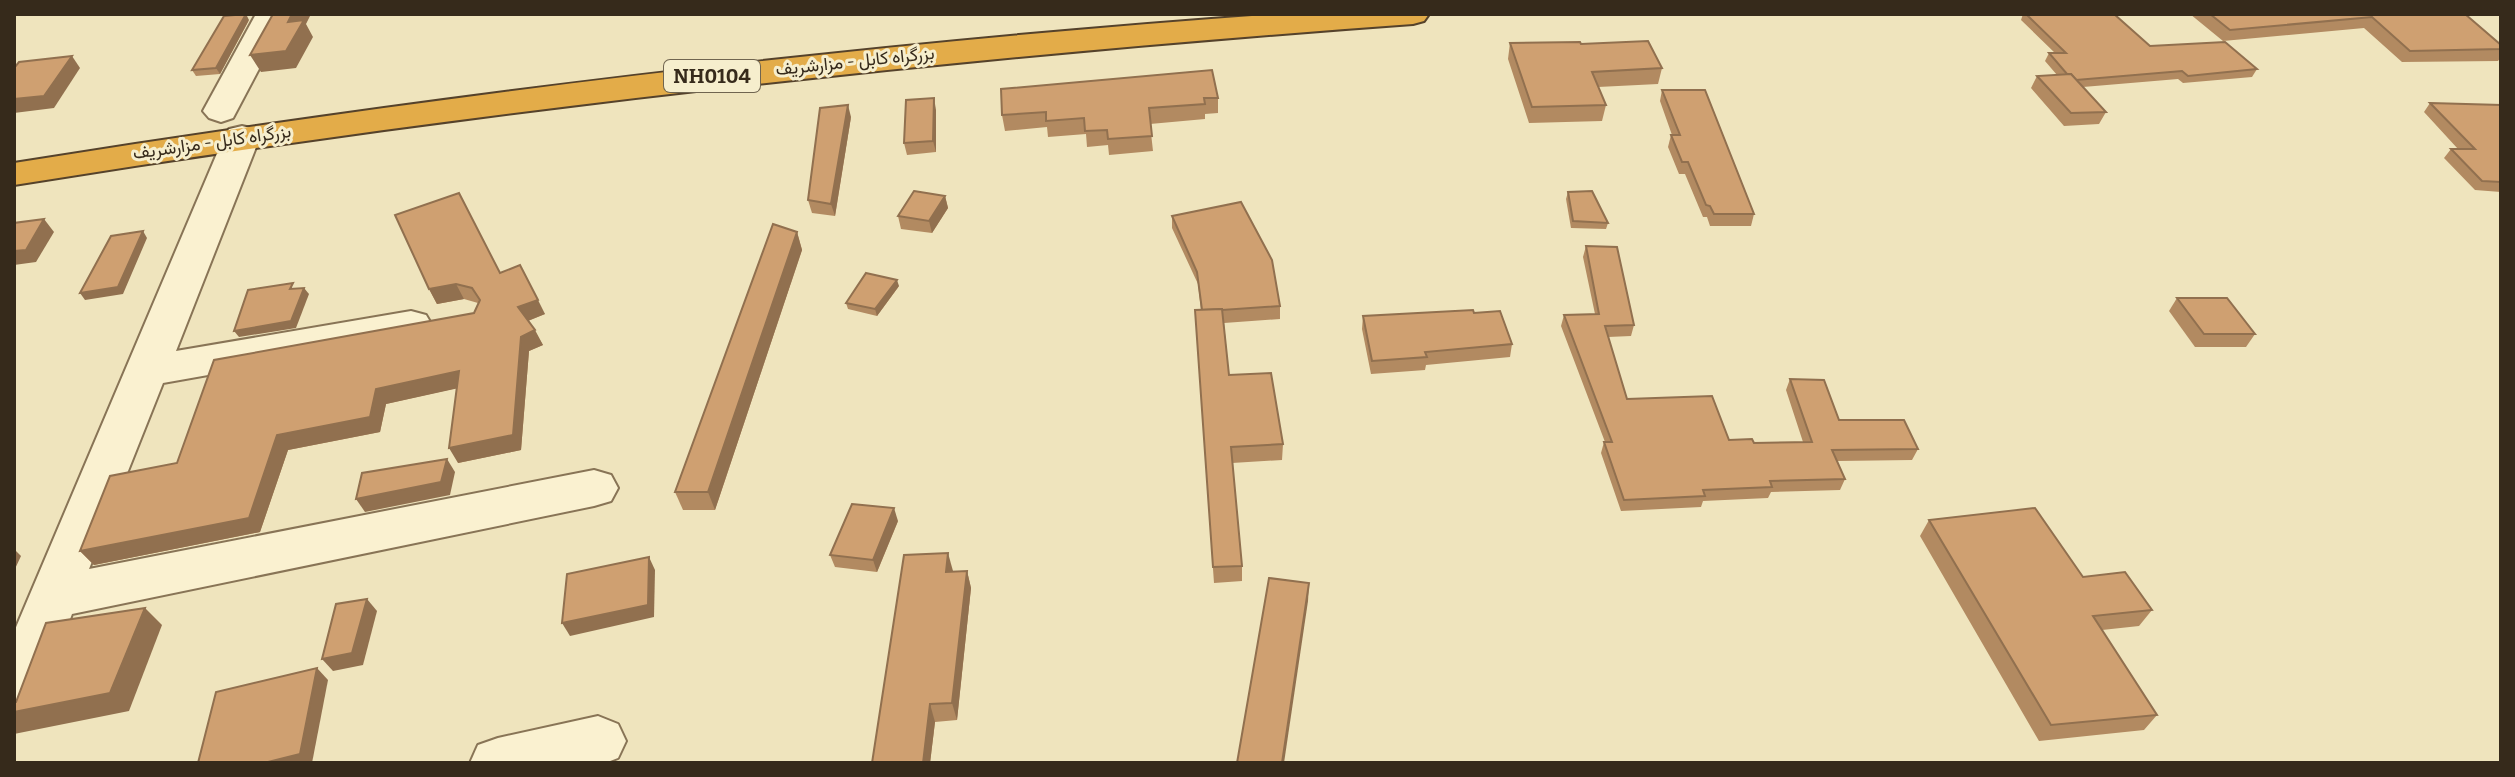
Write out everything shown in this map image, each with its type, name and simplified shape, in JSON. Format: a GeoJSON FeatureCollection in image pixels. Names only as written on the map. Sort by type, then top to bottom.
{"type":"FeatureCollection","features":[{"type":"Feature","properties":{"kind":"highway","name":"بزرگراه کابل - مزارشریف"},"geometry":{"type":"LineString","coordinates":[[1050,32],[1128,14]]}},
{"type":"Feature","properties":{"kind":"highway","name":"بزرگراه کابل - مزارشریف"},"geometry":{"type":"LineString","coordinates":[[14,144],[174,118],[231,124],[812,64],[1050,32],[1413,14]]}},
{"type":"Feature","properties":{"kind":"highway"},"geometry":{"type":"LineString","coordinates":[[158,150],[174,118]]}},
{"type":"Feature","properties":{"kind":"highway","name":"بزرگراه کابل - مزارشریف"},"geometry":{"type":"LineString","coordinates":[[14,174],[158,150],[231,124]]}},
{"type":"Feature","properties":{"kind":"street"},"geometry":{"type":"LineString","coordinates":[[14,701],[145,371],[272,14]]}},
{"type":"Feature","properties":{"kind":"street"},"geometry":{"type":"LineString","coordinates":[[145,371],[449,319]]}},
{"type":"Feature","properties":{"kind":"street"},"geometry":{"type":"LineString","coordinates":[[53,597],[594,488]]}},
{"type":"Feature","properties":{"kind":"street"},"geometry":{"type":"LineString","coordinates":[[498,763],[598,741]]}},
{"type":"Feature","properties":{"kind":"building"},"geometry":{"type":"Polygon","coordinates":[[[246,14],[216,68],[192,70],[224,16],[246,14]]]}},
{"type":"Feature","properties":{"kind":"building"},"geometry":{"type":"Polygon","coordinates":[[[273,14],[292,14],[288,22],[304,20],[286,51],[250,55],[273,14]]]}},
{"type":"Feature","properties":{"kind":"building"},"geometry":{"type":"Polygon","coordinates":[[[2026,14],[2114,14],[2150,46],[2225,42],[2257,69],[2188,76],[2182,71],[2076,80],[2049,53],[2066,53],[2026,14]]]}},
{"type":"Feature","properties":{"kind":"building"},"geometry":{"type":"Polygon","coordinates":[[[2210,14],[2465,14],[2501,45],[2501,49],[2410,51],[2372,17],[2230,30],[2210,14]]]}},
{"type":"Feature","properties":{"kind":"building"},"geometry":{"type":"Polygon","coordinates":[[[1648,41],[1662,68],[1592,72],[1606,105],[1532,107],[1510,43],[1581,44],[1648,41]]]}},
{"type":"Feature","properties":{"kind":"building"},"geometry":{"type":"Polygon","coordinates":[[[72,56],[44,96],[14,99],[14,68],[19,62],[72,56]]]}},
{"type":"Feature","properties":{"kind":"building"},"geometry":{"type":"Polygon","coordinates":[[[1212,70],[1218,98],[1204,98],[1205,104],[1149,108],[1152,136],[1108,139],[1107,130],[1085,131],[1084,118],[1046,121],[1046,112],[1002,115],[1001,89],[1212,70]]]}},
{"type":"Feature","properties":{"kind":"building"},"geometry":{"type":"Polygon","coordinates":[[[2071,74],[2106,112],[2071,113],[2037,76],[2071,74]]]}},
{"type":"Feature","properties":{"kind":"building"},"geometry":{"type":"Polygon","coordinates":[[[1662,90],[1705,90],[1754,214],[1714,214],[1706,205],[1688,162],[1682,162],[1671,135],[1680,135],[1662,90]]]}},
{"type":"Feature","properties":{"kind":"building"},"geometry":{"type":"Polygon","coordinates":[[[934,98],[933,141],[904,143],[906,100],[934,98]]]}},
{"type":"Feature","properties":{"kind":"building"},"geometry":{"type":"Polygon","coordinates":[[[2430,103],[2501,105],[2501,182],[2482,181],[2451,149],[2475,149],[2430,103]]]}},
{"type":"Feature","properties":{"kind":"building"},"geometry":{"type":"Polygon","coordinates":[[[848,105],[831,204],[808,200],[820,108],[848,105]]]}},
{"type":"Feature","properties":{"kind":"building"},"geometry":{"type":"Polygon","coordinates":[[[914,191],[945,196],[929,221],[898,216],[914,191]]]}},
{"type":"Feature","properties":{"kind":"building"},"geometry":{"type":"Polygon","coordinates":[[[1592,191],[1608,223],[1573,221],[1568,192],[1592,191]]]}},
{"type":"Feature","properties":{"kind":"building"},"geometry":{"type":"Polygon","coordinates":[[[459,193],[500,273],[520,265],[538,300],[518,307],[535,330],[521,337],[513,435],[449,448],[459,371],[376,389],[370,417],[277,435],[249,518],[80,551],[110,476],[177,463],[214,360],[474,313],[480,300],[472,288],[456,284],[429,289],[395,215],[459,193]]]}},
{"type":"Feature","properties":{"kind":"building"},"geometry":{"type":"Polygon","coordinates":[[[1241,202],[1272,260],[1280,306],[1202,310],[1197,272],[1172,216],[1241,202]]]}},
{"type":"Feature","properties":{"kind":"building"},"geometry":{"type":"Polygon","coordinates":[[[44,219],[26,250],[14,251],[14,223],[44,219]]]}},
{"type":"Feature","properties":{"kind":"building"},"geometry":{"type":"Polygon","coordinates":[[[773,224],[797,232],[708,492],[675,492],[773,224]]]}},
{"type":"Feature","properties":{"kind":"building"},"geometry":{"type":"Polygon","coordinates":[[[143,231],[118,287],[80,293],[111,236],[143,231]]]}},
{"type":"Feature","properties":{"kind":"building"},"geometry":{"type":"Polygon","coordinates":[[[1586,246],[1617,247],[1634,325],[1605,326],[1627,399],[1712,396],[1729,440],[1812,442],[1790,379],[1824,380],[1839,420],[1904,420],[1918,449],[1832,450],[1845,479],[1770,481],[1772,487],[1703,490],[1705,496],[1624,500],[1604,442],[1612,442],[1564,315],[1599,314],[1586,246]]]}},
{"type":"Feature","properties":{"kind":"building"},"geometry":{"type":"Polygon","coordinates":[[[866,273],[897,280],[875,309],[846,303],[866,273]]]}},
{"type":"Feature","properties":{"kind":"building"},"geometry":{"type":"Polygon","coordinates":[[[293,283],[290,289],[304,288],[291,321],[234,331],[248,290],[293,283]]]}},
{"type":"Feature","properties":{"kind":"building"},"geometry":{"type":"Polygon","coordinates":[[[2177,298],[2227,298],[2255,334],[2204,334],[2177,298]]]}},
{"type":"Feature","properties":{"kind":"building"},"geometry":{"type":"Polygon","coordinates":[[[1222,309],[1229,375],[1271,373],[1283,444],[1231,447],[1242,566],[1213,567],[1195,310],[1222,309]]]}},
{"type":"Feature","properties":{"kind":"building"},"geometry":{"type":"Polygon","coordinates":[[[1473,310],[1474,313],[1500,311],[1512,344],[1425,352],[1427,357],[1372,361],[1363,316],[1473,310]]]}},
{"type":"Feature","properties":{"kind":"building"},"geometry":{"type":"Polygon","coordinates":[[[447,459],[441,482],[356,499],[362,473],[447,459]]]}},
{"type":"Feature","properties":{"kind":"building"},"geometry":{"type":"Polygon","coordinates":[[[852,504],[894,508],[873,560],[830,555],[852,504]]]}},
{"type":"Feature","properties":{"kind":"building"},"geometry":{"type":"Polygon","coordinates":[[[2035,508],[2083,577],[2125,572],[2152,610],[2093,616],[2157,715],[2051,725],[1929,520],[2035,508]]]}},
{"type":"Feature","properties":{"kind":"building"},"geometry":{"type":"Polygon","coordinates":[[[948,553],[946,572],[967,571],[952,703],[930,704],[923,763],[872,763],[904,555],[948,553]]]}},
{"type":"Feature","properties":{"kind":"building"},"geometry":{"type":"Polygon","coordinates":[[[649,557],[648,605],[562,623],[567,574],[649,557]]]}},
{"type":"Feature","properties":{"kind":"building"},"geometry":{"type":"Polygon","coordinates":[[[1269,578],[1309,583],[1282,763],[1237,763],[1269,578]]]}},
{"type":"Feature","properties":{"kind":"building"},"geometry":{"type":"Polygon","coordinates":[[[367,599],[352,653],[322,659],[336,604],[367,599]]]}},
{"type":"Feature","properties":{"kind":"building"},"geometry":{"type":"Polygon","coordinates":[[[145,608],[110,693],[14,712],[14,703],[46,623],[145,608]]]}},
{"type":"Feature","properties":{"kind":"building"},"geometry":{"type":"Polygon","coordinates":[[[317,668],[300,754],[264,763],[198,763],[216,692],[317,668]]]}}]}
